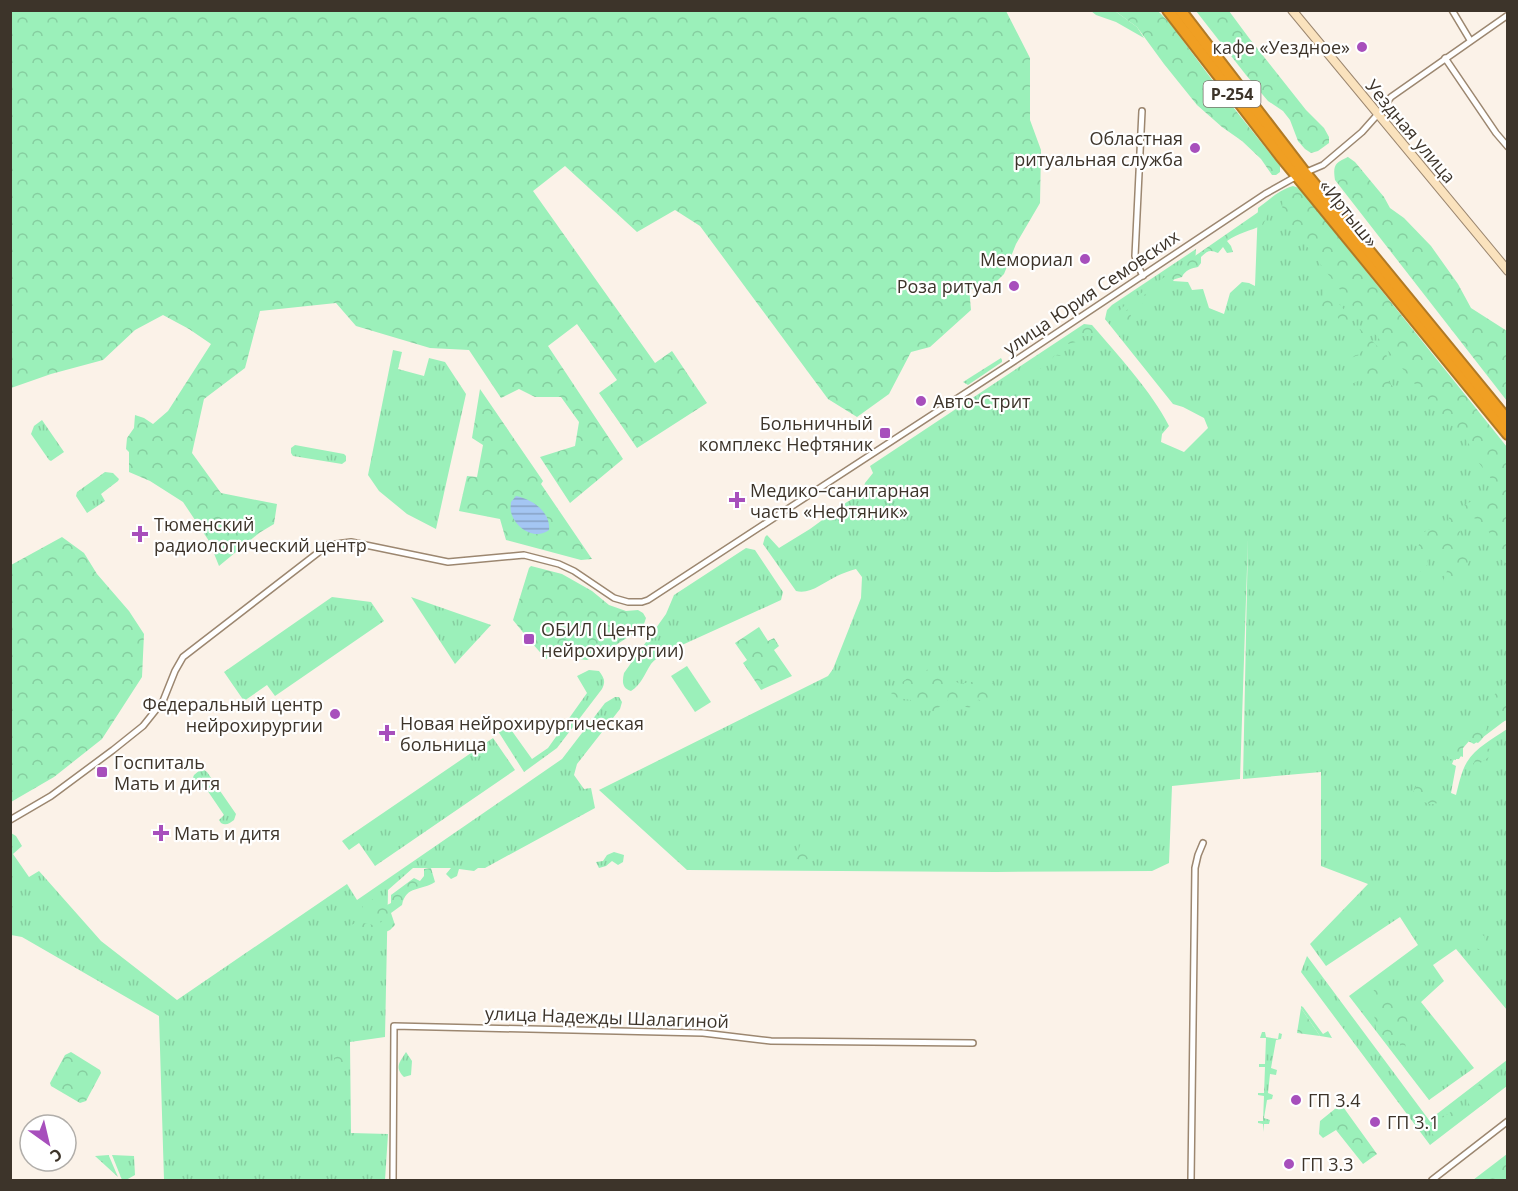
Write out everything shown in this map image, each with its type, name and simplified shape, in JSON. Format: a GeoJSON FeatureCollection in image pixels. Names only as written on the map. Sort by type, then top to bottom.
{"type":"FeatureCollection","features":[{"type":"Feature","properties":{"kind":"highway","name":"«Иртыш»"},"geometry":{"type":"LineString","coordinates":[[1168,10],[1508,434]]}},
{"type":"Feature","properties":{"kind":"highway","name":"«Иртыш»"},"geometry":{"type":"LineString","coordinates":[[1180,10],[1301,174],[1508,421]]}},
{"type":"Feature","properties":{"kind":"street","name":"Уездная улица"},"geometry":{"type":"LineString","coordinates":[[1292,10],[1508,271]]}},
{"type":"Feature","properties":{"kind":"street"},"geometry":{"type":"LineString","coordinates":[[1452,10],[1470,40]]}},
{"type":"Feature","properties":{"kind":"street","name":"улица Юрия Семовских"},"geometry":{"type":"LineString","coordinates":[[10,820],[51,796],[143,726],[163,701],[183,657],[328,545],[351,542],[448,562],[524,555],[574,570],[614,598],[628,602],[648,600],[1265,194],[1323,165],[1362,132],[1391,97],[1508,15]]}},
{"type":"Feature","properties":{"kind":"street"},"geometry":{"type":"LineString","coordinates":[[1445,58],[1508,147]]}},
{"type":"Feature","properties":{"kind":"street"},"geometry":{"type":"LineString","coordinates":[[1142,111],[1136,256],[1143,276]]}},
{"type":"Feature","properties":{"kind":"street"},"geometry":{"type":"LineString","coordinates":[[1191,1180],[1195,868],[1203,843]]}},
{"type":"Feature","properties":{"kind":"street","name":"улица Надежды Шалагиной"},"geometry":{"type":"LineString","coordinates":[[393,1180],[393,1026],[703,1033],[771,1041],[973,1043]]}},
{"type":"Feature","properties":{"kind":"street"},"geometry":{"type":"LineString","coordinates":[[1432,1180],[1508,1121]]}},
{"type":"Feature","properties":{"kind":"green space"},"geometry":{"type":"Polygon","coordinates":[[[10,11],[1006,11],[1030,58],[1030,120],[1041,150],[1040,203],[1016,244],[1004,274],[985,293],[969,288],[971,310],[930,347],[911,352],[889,394],[857,417],[828,399],[700,226],[675,210],[637,232],[565,166],[533,191],[655,363],[672,351],[707,403],[637,448],[599,393],[617,380],[577,324],[548,346],[623,459],[570,503],[540,457],[575,446],[579,422],[561,397],[535,397],[519,389],[501,398],[469,350],[430,348],[356,326],[336,303],[260,311],[245,368],[204,399],[192,453],[221,493],[277,504],[274,524],[259,533],[219,566],[209,541],[183,502],[150,481],[129,472],[129,452],[126,449],[127,438],[134,428],[135,415],[153,424],[168,411],[211,344],[163,315],[135,330],[103,360],[11,388],[10,11]]]}},
{"type":"Feature","properties":{"kind":"green space"},"geometry":{"type":"Polygon","coordinates":[[[1091,11],[1115,11],[1137,27],[1144,38],[1116,22],[1091,11]]]}},
{"type":"Feature","properties":{"kind":"green space"},"geometry":{"type":"Polygon","coordinates":[[[1115,11],[1158,11],[1169,22],[1277,162],[1280,172],[1272,175],[1261,159],[1242,141],[1197,105],[1137,27],[1115,11]]]}},
{"type":"Feature","properties":{"kind":"green space"},"geometry":{"type":"Polygon","coordinates":[[[1196,11],[1229,11],[1306,110],[1324,128],[1329,137],[1329,143],[1311,153],[1305,149],[1298,141],[1290,120],[1283,111],[1268,101],[1196,11]]]}},
{"type":"Feature","properties":{"kind":"green space"},"geometry":{"type":"Polygon","coordinates":[[[1348,157],[1355,162],[1384,197],[1390,208],[1404,218],[1431,246],[1458,284],[1471,308],[1507,331],[1507,401],[1335,180],[1336,166],[1348,157]]]}},
{"type":"Feature","properties":{"kind":"green space"},"geometry":{"type":"Polygon","coordinates":[[[1293,186],[1299,188],[1507,450],[1507,719],[1474,744],[1468,741],[1461,748],[1463,753],[1459,759],[1454,759],[1452,764],[1456,766],[1451,793],[1456,795],[1463,770],[1470,757],[1507,729],[1507,1010],[1456,949],[1433,965],[1444,981],[1421,1002],[1474,1068],[1429,1100],[1349,996],[1418,945],[1400,917],[1326,966],[1310,944],[1368,884],[1321,866],[1321,772],[1243,779],[1248,539],[1240,779],[1172,786],[1169,863],[1152,871],[687,870],[599,790],[828,676],[833,669],[861,598],[862,577],[856,569],[839,575],[812,590],[796,591],[763,544],[765,537],[767,535],[779,548],[810,529],[862,494],[865,483],[873,473],[870,466],[1084,324],[1092,325],[1134,374],[1162,413],[1169,426],[1162,434],[1161,442],[1184,452],[1208,428],[1204,418],[1173,404],[1105,319],[1107,310],[1196,249],[1195,265],[1177,275],[1173,281],[1188,282],[1192,290],[1203,289],[1209,308],[1224,314],[1230,293],[1242,282],[1255,286],[1258,208],[1293,186]]]}},
{"type":"Feature","properties":{"kind":"green space"},"geometry":{"type":"Polygon","coordinates":[[[1299,190],[1507,447],[1507,564],[1499,558],[1489,532],[1482,530],[1479,520],[1469,515],[1464,505],[1499,489],[1472,454],[1464,437],[1418,388],[1286,219],[1283,200],[1288,194],[1299,190]]]}},
{"type":"Feature","properties":{"kind":"green space"},"geometry":{"type":"Polygon","coordinates":[[[1277,198],[1275,209],[1271,215],[1268,214],[1263,225],[1227,241],[1233,252],[1227,253],[1223,247],[1218,253],[1207,252],[1201,257],[1198,267],[1189,270],[1182,277],[1172,280],[1167,285],[1157,287],[1154,295],[1149,292],[1144,295],[1141,306],[1136,305],[1125,311],[1132,318],[1130,322],[1125,322],[1120,310],[1127,303],[1277,198]]]}},
{"type":"Feature","properties":{"kind":"green space"},"geometry":{"type":"Polygon","coordinates":[[[1327,288],[1348,314],[1350,320],[1347,323],[1339,322],[1333,312],[1330,316],[1320,310],[1323,291],[1327,288]]]}},
{"type":"Feature","properties":{"kind":"green space"},"geometry":{"type":"Polygon","coordinates":[[[1090,327],[1096,336],[1080,336],[1076,342],[1068,344],[1066,340],[1074,332],[1090,327]]]}},
{"type":"Feature","properties":{"kind":"green space"},"geometry":{"type":"Polygon","coordinates":[[[1360,329],[1387,356],[1387,359],[1382,362],[1388,381],[1394,388],[1394,394],[1383,396],[1376,394],[1366,389],[1366,384],[1360,380],[1350,385],[1344,378],[1369,359],[1370,354],[1365,350],[1349,359],[1344,365],[1336,361],[1339,355],[1350,350],[1360,329]]]}},
{"type":"Feature","properties":{"kind":"green space"},"geometry":{"type":"Polygon","coordinates":[[[1058,345],[1064,351],[1061,356],[1055,355],[1040,369],[1035,361],[1058,345]]]}},
{"type":"Feature","properties":{"kind":"green space"},"geometry":{"type":"Polygon","coordinates":[[[393,350],[402,352],[398,369],[424,376],[429,358],[445,362],[466,394],[436,529],[407,514],[379,491],[368,475],[393,350]]]}},
{"type":"Feature","properties":{"kind":"green space"},"geometry":{"type":"Polygon","coordinates":[[[1001,358],[1002,362],[968,385],[963,382],[1001,358]]]}},
{"type":"Feature","properties":{"kind":"green space"},"geometry":{"type":"Polygon","coordinates":[[[480,389],[543,481],[541,484],[592,559],[581,560],[506,540],[500,519],[459,511],[467,476],[477,477],[483,445],[472,438],[480,389]]]}},
{"type":"Feature","properties":{"kind":"green space"},"geometry":{"type":"Polygon","coordinates":[[[42,420],[64,452],[51,461],[31,434],[34,426],[42,420]]]}},
{"type":"Feature","properties":{"kind":"green space"},"geometry":{"type":"Polygon","coordinates":[[[295,445],[344,454],[346,461],[342,464],[293,456],[291,448],[295,445]]]}},
{"type":"Feature","properties":{"kind":"green space"},"geometry":{"type":"Polygon","coordinates":[[[105,472],[113,473],[119,479],[101,494],[105,501],[87,513],[76,496],[77,492],[105,472]]]}},
{"type":"Feature","properties":{"kind":"green space"},"geometry":{"type":"Polygon","coordinates":[[[1457,510],[1468,521],[1461,529],[1456,542],[1460,545],[1464,540],[1469,541],[1472,553],[1465,572],[1448,589],[1442,584],[1447,571],[1444,567],[1437,566],[1440,554],[1434,552],[1428,556],[1427,565],[1421,572],[1416,568],[1413,559],[1424,532],[1434,527],[1438,534],[1444,532],[1449,524],[1449,518],[1457,510]]]}},
{"type":"Feature","properties":{"kind":"green space"},"geometry":{"type":"Polygon","coordinates":[[[62,537],[84,553],[97,574],[129,611],[144,634],[142,677],[102,739],[54,777],[11,802],[11,565],[62,537]]]}},
{"type":"Feature","properties":{"kind":"green space"},"geometry":{"type":"Polygon","coordinates":[[[746,548],[755,550],[783,592],[781,600],[663,654],[651,664],[640,682],[631,691],[626,688],[623,682],[624,673],[666,614],[674,595],[746,548]]]}},
{"type":"Feature","properties":{"kind":"green space"},"geometry":{"type":"Polygon","coordinates":[[[531,566],[562,574],[592,591],[609,605],[626,611],[638,610],[646,618],[643,627],[613,647],[587,660],[578,659],[568,645],[546,659],[531,642],[533,641],[529,635],[526,636],[513,620],[531,566]]]}},
{"type":"Feature","properties":{"kind":"green space"},"geometry":{"type":"Polygon","coordinates":[[[332,597],[371,602],[384,621],[275,696],[267,685],[244,701],[224,672],[332,597]]]}},
{"type":"Feature","properties":{"kind":"green space"},"geometry":{"type":"Polygon","coordinates":[[[411,597],[491,625],[455,664],[411,597]]]}},
{"type":"Feature","properties":{"kind":"green space"},"geometry":{"type":"Polygon","coordinates":[[[759,627],[768,641],[774,638],[779,646],[774,650],[792,676],[761,690],[743,663],[747,660],[735,643],[759,627]]]}},
{"type":"Feature","properties":{"kind":"green space"},"geometry":{"type":"Polygon","coordinates":[[[687,666],[711,702],[695,712],[671,676],[687,666]]]}},
{"type":"Feature","properties":{"kind":"green space"},"geometry":{"type":"Polygon","coordinates":[[[929,669],[936,671],[941,677],[948,677],[960,684],[988,679],[993,684],[994,691],[991,698],[996,702],[990,707],[978,699],[975,705],[968,708],[951,698],[934,711],[927,711],[913,706],[911,700],[897,698],[891,693],[904,689],[902,682],[908,678],[929,669]]]}},
{"type":"Feature","properties":{"kind":"green space"},"geometry":{"type":"Polygon","coordinates":[[[589,670],[601,673],[604,682],[602,689],[557,748],[524,772],[498,731],[507,724],[532,759],[548,748],[587,693],[577,676],[589,670]]]}},
{"type":"Feature","properties":{"kind":"green space"},"geometry":{"type":"Polygon","coordinates":[[[1507,682],[1507,720],[1502,722],[1499,706],[1493,696],[1507,682]]]}},
{"type":"Feature","properties":{"kind":"green space"},"geometry":{"type":"Polygon","coordinates":[[[619,697],[622,702],[620,709],[577,764],[574,775],[584,789],[591,788],[595,808],[485,868],[478,868],[474,871],[459,869],[457,876],[451,879],[446,874],[451,868],[413,868],[388,890],[385,1037],[350,1042],[351,1133],[388,1134],[385,1180],[164,1180],[159,1016],[22,937],[11,935],[11,833],[16,836],[22,846],[13,854],[29,877],[39,871],[101,941],[177,1000],[347,884],[357,900],[562,759],[605,703],[619,697]]]}},
{"type":"Feature","properties":{"kind":"green space"},"geometry":{"type":"Polygon","coordinates":[[[1483,721],[1487,724],[1485,735],[1478,743],[1470,740],[1463,748],[1463,757],[1451,751],[1449,753],[1456,757],[1456,760],[1450,759],[1442,751],[1472,727],[1483,721]]]}},
{"type":"Feature","properties":{"kind":"green space"},"geometry":{"type":"Polygon","coordinates":[[[493,738],[515,770],[375,866],[359,843],[349,850],[342,841],[493,738]]]}},
{"type":"Feature","properties":{"kind":"green space"},"geometry":{"type":"Polygon","coordinates":[[[1486,748],[1494,750],[1493,754],[1476,766],[1473,764],[1479,754],[1486,748]]]}},
{"type":"Feature","properties":{"kind":"green space"},"geometry":{"type":"Polygon","coordinates":[[[200,770],[207,772],[236,814],[234,820],[225,824],[221,823],[219,820],[224,815],[205,787],[199,789],[192,780],[200,770]]]}},
{"type":"Feature","properties":{"kind":"green space"},"geometry":{"type":"Polygon","coordinates":[[[1425,777],[1427,779],[1424,794],[1429,797],[1436,794],[1438,800],[1436,804],[1424,802],[1418,804],[1411,798],[1420,780],[1425,777]]]}},
{"type":"Feature","properties":{"kind":"green space"},"geometry":{"type":"Polygon","coordinates":[[[806,841],[813,848],[820,848],[823,854],[802,861],[795,858],[791,853],[798,852],[800,845],[806,841]]]}},
{"type":"Feature","properties":{"kind":"green space"},"geometry":{"type":"Polygon","coordinates":[[[614,852],[624,855],[623,862],[618,865],[612,861],[599,868],[596,862],[603,861],[607,855],[614,852]]]}},
{"type":"Feature","properties":{"kind":"green space"},"geometry":{"type":"Polygon","coordinates":[[[431,868],[435,882],[407,894],[402,905],[391,913],[395,925],[390,930],[377,936],[371,932],[357,935],[350,933],[351,925],[358,922],[378,926],[382,921],[376,916],[362,912],[363,905],[375,898],[378,905],[385,906],[391,903],[391,895],[414,878],[420,881],[424,876],[424,869],[431,868]]]}},
{"type":"Feature","properties":{"kind":"green space"},"geometry":{"type":"Polygon","coordinates":[[[1478,933],[1484,936],[1486,944],[1478,950],[1474,941],[1478,933]]]}},
{"type":"Feature","properties":{"kind":"green space"},"geometry":{"type":"Polygon","coordinates":[[[1307,956],[1429,1120],[1507,1060],[1507,1086],[1430,1145],[1301,972],[1307,956]]]}},
{"type":"Feature","properties":{"kind":"green space"},"geometry":{"type":"Polygon","coordinates":[[[1378,987],[1390,992],[1397,1003],[1406,1008],[1410,1031],[1405,1043],[1406,1048],[1400,1047],[1397,1040],[1391,1042],[1376,1030],[1374,1013],[1368,1005],[1371,994],[1378,987]]]}},
{"type":"Feature","properties":{"kind":"green space"},"geometry":{"type":"Polygon","coordinates":[[[1301,1006],[1323,1034],[1328,1031],[1332,1038],[1320,1036],[1301,1006]]]}},
{"type":"Feature","properties":{"kind":"green space"},"geometry":{"type":"Polygon","coordinates":[[[1301,1008],[1320,1036],[1297,1033],[1301,1008]]]}},
{"type":"Feature","properties":{"kind":"green space"},"geometry":{"type":"Polygon","coordinates":[[[1262,1032],[1265,1032],[1266,1037],[1278,1039],[1279,1033],[1282,1034],[1281,1039],[1276,1040],[1271,1068],[1277,1070],[1276,1075],[1270,1074],[1268,1093],[1273,1095],[1272,1099],[1267,1100],[1264,1118],[1270,1120],[1269,1124],[1264,1124],[1263,1132],[1263,1124],[1258,1123],[1258,1121],[1263,1121],[1264,1096],[1258,1095],[1258,1093],[1264,1093],[1265,1067],[1259,1067],[1259,1064],[1265,1064],[1266,1038],[1260,1038],[1262,1032]]]}},
{"type":"Feature","properties":{"kind":"green space"},"geometry":{"type":"Polygon","coordinates":[[[346,1049],[349,1059],[340,1069],[342,1076],[336,1079],[333,1072],[335,1065],[333,1052],[346,1049]]]}},
{"type":"Feature","properties":{"kind":"green space"},"geometry":{"type":"Polygon","coordinates":[[[71,1052],[100,1070],[101,1073],[86,1101],[80,1103],[51,1086],[50,1083],[65,1055],[71,1052]]]}},
{"type":"Feature","properties":{"kind":"green space"},"geometry":{"type":"Polygon","coordinates":[[[406,1052],[412,1061],[411,1075],[404,1077],[399,1067],[406,1052]]]}},
{"type":"Feature","properties":{"kind":"green space"},"geometry":{"type":"Polygon","coordinates":[[[1484,1081],[1491,1081],[1497,1088],[1487,1101],[1473,1109],[1469,1105],[1468,1097],[1484,1081]]]}},
{"type":"Feature","properties":{"kind":"green space"},"geometry":{"type":"Polygon","coordinates":[[[1341,1104],[1377,1154],[1363,1164],[1336,1130],[1323,1138],[1319,1134],[1320,1121],[1341,1104]]]}},
{"type":"Feature","properties":{"kind":"green space"},"geometry":{"type":"Polygon","coordinates":[[[1458,1107],[1459,1114],[1463,1112],[1459,1119],[1435,1137],[1430,1131],[1425,1130],[1458,1107]]]}},
{"type":"Feature","properties":{"kind":"green space"},"geometry":{"type":"Polygon","coordinates":[[[1507,1154],[1507,1180],[1473,1180],[1507,1154]]]}},
{"type":"Feature","properties":{"kind":"green space"},"geometry":{"type":"Polygon","coordinates":[[[112,1155],[134,1156],[135,1175],[122,1180],[112,1155]]]}},
{"type":"Feature","properties":{"kind":"green space"},"geometry":{"type":"Polygon","coordinates":[[[95,1156],[109,1156],[118,1177],[95,1156]]]}},
{"type":"Feature","properties":{"kind":"water"},"geometry":{"type":"Polygon","coordinates":[[[516,496],[534,503],[544,512],[549,523],[549,530],[538,534],[521,528],[513,518],[511,509],[511,502],[516,496]]]}},
{"type":"Feature","properties":{"kind":"place","name":"кафе «Уездное»"},"geometry":{"type":"Point","coordinates":[1362,47]}},
{"type":"Feature","properties":{"kind":"place","name":"Областная ритуальная служба"},"geometry":{"type":"Point","coordinates":[1195,148]}},
{"type":"Feature","properties":{"kind":"place","name":"Мемориал"},"geometry":{"type":"Point","coordinates":[1085,259]}},
{"type":"Feature","properties":{"kind":"place","name":"Роза ритуал"},"geometry":{"type":"Point","coordinates":[1014,286]}},
{"type":"Feature","properties":{"kind":"place","name":"Авто-Стрит"},"geometry":{"type":"Point","coordinates":[921,401]}},
{"type":"Feature","properties":{"kind":"place","name":"Больничный комплекс Нефтяник"},"geometry":{"type":"Point","coordinates":[885,433]}},
{"type":"Feature","properties":{"kind":"place","name":"Медико–санитарная часть «Нефтяник»"},"geometry":{"type":"Point","coordinates":[737,500]}},
{"type":"Feature","properties":{"kind":"place","name":"Тюменский радиологический центр"},"geometry":{"type":"Point","coordinates":[140,534]}},
{"type":"Feature","properties":{"kind":"place","name":"ОБИЛ (Центр нейрохирургии)"},"geometry":{"type":"Point","coordinates":[529,639]}},
{"type":"Feature","properties":{"kind":"place","name":"Федеральный центр нейрохирургии"},"geometry":{"type":"Point","coordinates":[335,714]}},
{"type":"Feature","properties":{"kind":"place","name":"Новая нейрохирургическая больница"},"geometry":{"type":"Point","coordinates":[387,733]}},
{"type":"Feature","properties":{"kind":"place","name":"Госпиталь Мать и дитя"},"geometry":{"type":"Point","coordinates":[102,772]}},
{"type":"Feature","properties":{"kind":"place","name":"Мать и дитя"},"geometry":{"type":"Point","coordinates":[161,833]}},
{"type":"Feature","properties":{"kind":"place","name":"ГП 3.4"},"geometry":{"type":"Point","coordinates":[1296,1100]}},
{"type":"Feature","properties":{"kind":"place","name":"ГП 3.1"},"geometry":{"type":"Point","coordinates":[1375,1122]}},
{"type":"Feature","properties":{"kind":"place","name":"ГП 3.3"},"geometry":{"type":"Point","coordinates":[1289,1164]}}]}
